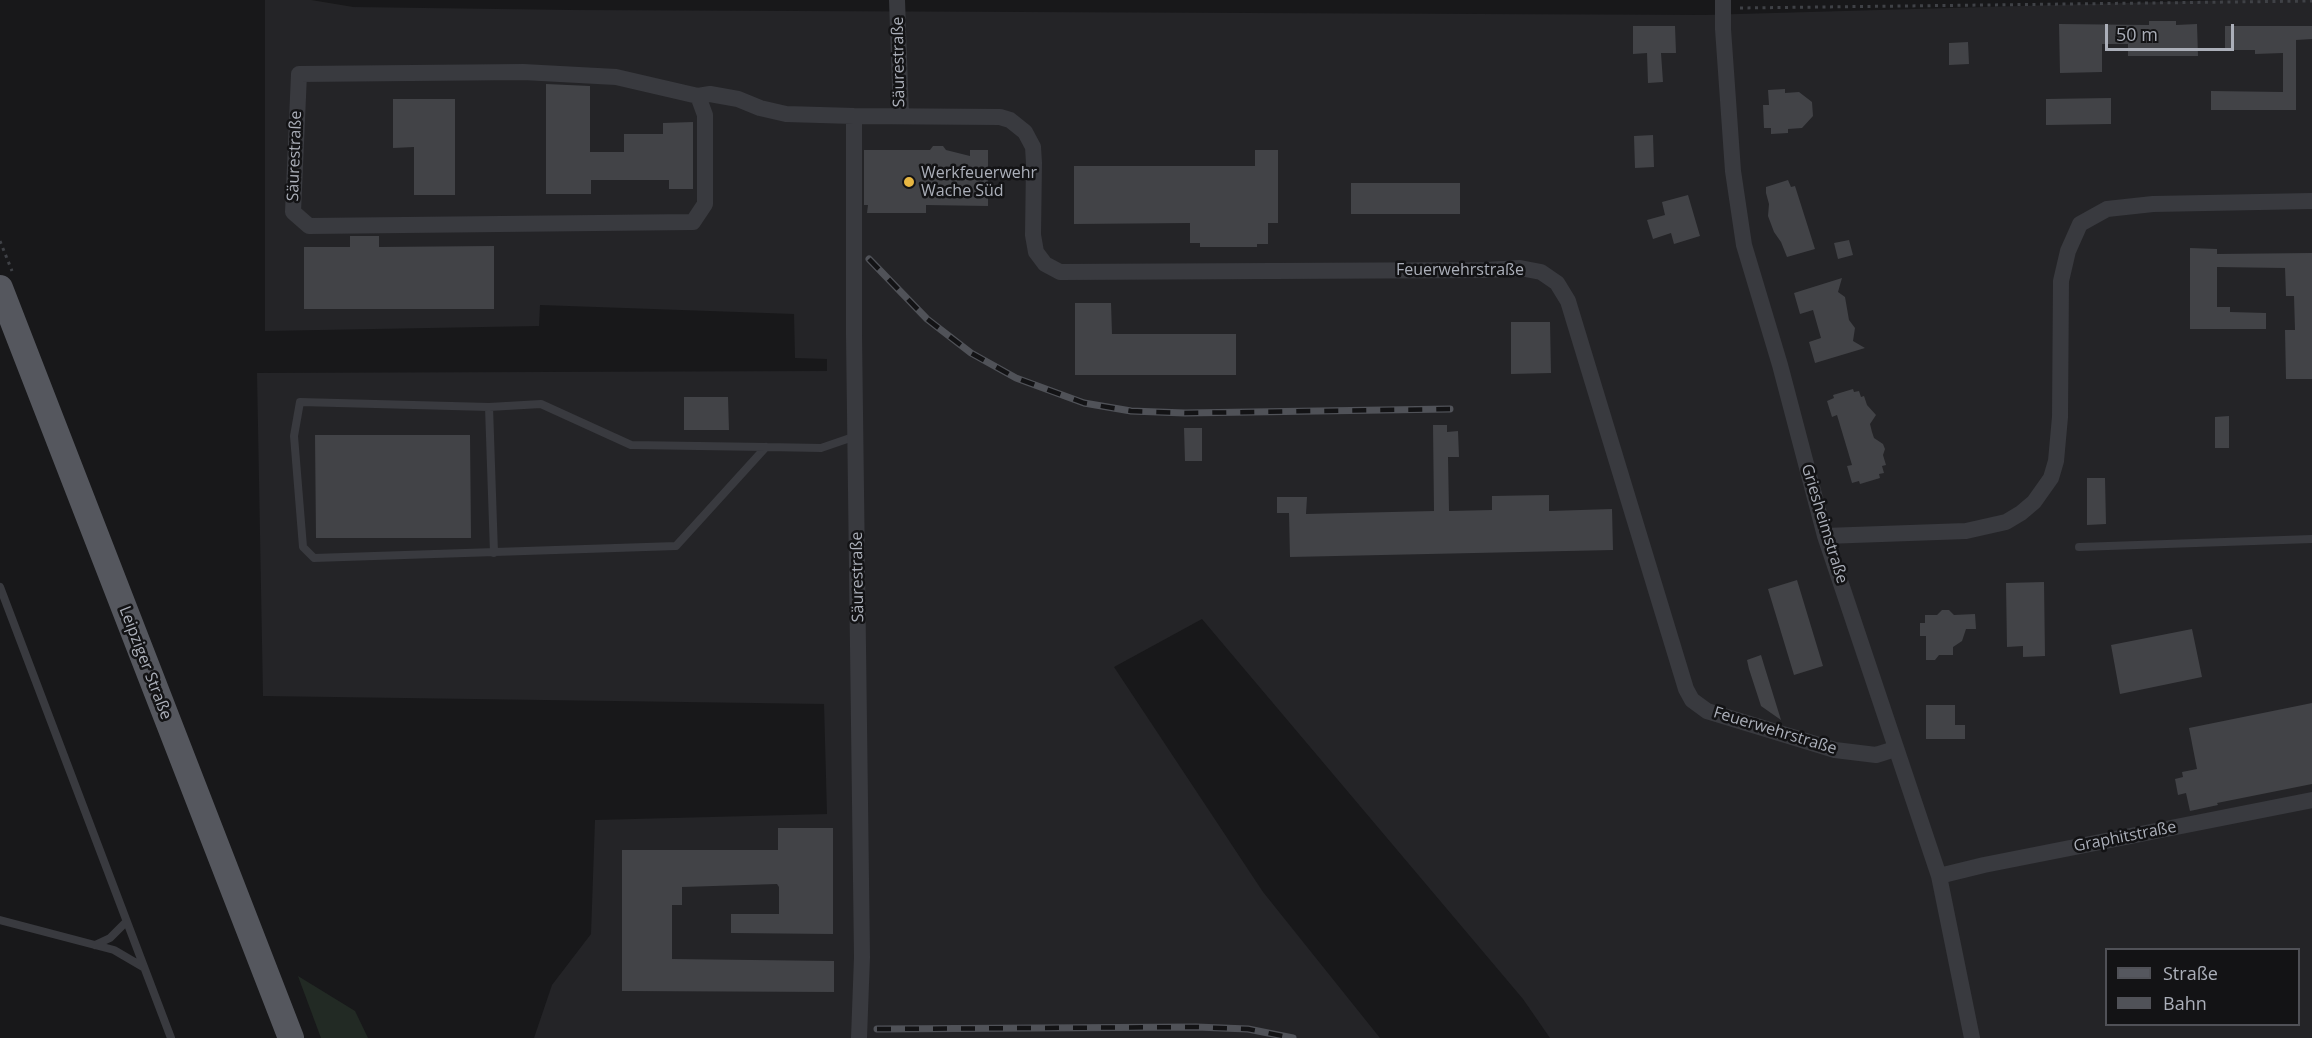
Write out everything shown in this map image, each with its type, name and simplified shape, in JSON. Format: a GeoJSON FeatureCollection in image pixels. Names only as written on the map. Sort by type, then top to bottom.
{"type":"FeatureCollection","features":[{"type":"Feature","properties":{"kind":"main road","name":"Leipziger Straße"},"geometry":{"type":"LineString","coordinates":[[0,288],[291,1038]]}},
{"type":"Feature","properties":{"kind":"street","name":"Säurestraße"},"geometry":{"type":"LineString","coordinates":[[698,96],[705,115],[705,204],[693,222],[309,226],[293,212],[299,74],[535,72],[616,77],[698,96],[710,94],[738,99],[760,108],[786,114],[901,115],[897,0]]}},
{"type":"Feature","properties":{"kind":"street","name":"Griesheimstraße"},"geometry":{"type":"LineString","coordinates":[[1723,4],[1732,160],[1740,224],[1825,536],[1939,876],[1972,1038]]}},
{"type":"Feature","properties":{"kind":"street","name":"Feuerwehrstraße"},"geometry":{"type":"LineString","coordinates":[[901,115],[1000,117],[1010,120],[1025,132],[1033,147],[1034,155],[1034,244],[1041,259],[1060,272],[1520,268],[1530,269],[1549,277],[1557,284],[1568,301],[1686,689],[1692,700],[1707,711],[1835,750],[1876,755],[1895,749]]}},
{"type":"Feature","properties":{"kind":"street","name":"Säurestraße"},"geometry":{"type":"LineString","coordinates":[[854,116],[862,945],[859,1038]]}},
{"type":"Feature","properties":{"kind":"street"},"geometry":{"type":"LineString","coordinates":[[1825,536],[1966,531],[2006,522],[2034,502],[2051,478],[2056,461],[2060,417],[2061,281],[2068,250],[2080,225],[2107,209],[2153,204],[2312,201]]}},
{"type":"Feature","properties":{"kind":"street","name":"Graphitstraße"},"geometry":{"type":"LineString","coordinates":[[1939,876],[2312,800]]}},
{"type":"Feature","properties":{"kind":"lane"},"geometry":{"type":"LineString","coordinates":[[766,447],[676,546],[314,558],[303,547],[294,436],[300,402],[489,406],[541,404],[631,445],[766,447],[821,448],[856,436]]}},
{"type":"Feature","properties":{"kind":"lane"},"geometry":{"type":"LineString","coordinates":[[489,406],[494,553]]}},
{"type":"Feature","properties":{"kind":"lane"},"geometry":{"type":"LineString","coordinates":[[2079,547],[2312,539]]}},
{"type":"Feature","properties":{"kind":"lane"},"geometry":{"type":"LineString","coordinates":[[0,586],[171,1038]]}},
{"type":"Feature","properties":{"kind":"lane"},"geometry":{"type":"LineString","coordinates":[[0,920],[114,950],[143,967]]}},
{"type":"Feature","properties":{"kind":"lane"},"geometry":{"type":"LineString","coordinates":[[95,945],[110,938],[126,922]]}},
{"type":"Feature","properties":{"kind":"path"},"geometry":{"type":"LineString","coordinates":[[1723,4],[2312,1]]}},
{"type":"Feature","properties":{"kind":"shaded area"},"geometry":{"type":"Polygon","coordinates":[[[265,0],[311,0],[353,7],[572,10],[1704,15],[2230,0],[2312,0],[2312,1038],[1550,1038],[1523,999],[1202,619],[1114,667],[1263,892],[1380,1038],[534,1038],[552,985],[591,934],[595,820],[827,814],[824,704],[263,696],[257,373],[827,371],[827,359],[795,358],[794,314],[540,305],[539,326],[265,331],[265,0]]]}},
{"type":"Feature","properties":{"kind":"shaded area"},"geometry":{"type":"Polygon","coordinates":[[[298,976],[355,1011],[368,1038],[321,1038],[298,976]]]}},
{"type":"Feature","properties":{"kind":"building"},"geometry":{"type":"Polygon","coordinates":[[[2149,21],[2176,21],[2176,25],[2197,24],[2198,56],[2128,56],[2128,44],[2102,44],[2102,72],[2060,73],[2059,24],[2149,25],[2149,21]]]}},
{"type":"Feature","properties":{"kind":"building"},"geometry":{"type":"Polygon","coordinates":[[[1633,26],[1675,26],[1676,53],[1661,53],[1663,82],[1648,83],[1647,53],[1633,54],[1633,26]]]}},
{"type":"Feature","properties":{"kind":"building"},"geometry":{"type":"Polygon","coordinates":[[[2225,26],[2312,26],[2312,39],[2296,40],[2296,110],[2211,110],[2211,91],[2283,92],[2283,53],[2255,54],[2255,50],[2225,50],[2225,26]]]}},
{"type":"Feature","properties":{"kind":"building"},"geometry":{"type":"Polygon","coordinates":[[[1968,42],[1969,64],[1949,65],[1949,43],[1968,42]]]}},
{"type":"Feature","properties":{"kind":"building"},"geometry":{"type":"Polygon","coordinates":[[[546,84],[590,86],[590,152],[624,152],[624,134],[663,134],[663,123],[693,122],[693,189],[669,189],[669,180],[591,180],[591,194],[546,194],[546,84]]]}},
{"type":"Feature","properties":{"kind":"building"},"geometry":{"type":"Polygon","coordinates":[[[1785,89],[1785,93],[1799,92],[1812,102],[1813,116],[1802,128],[1788,129],[1788,133],[1771,134],[1771,128],[1764,128],[1763,105],[1769,105],[1768,90],[1785,89]]]}},
{"type":"Feature","properties":{"kind":"building"},"geometry":{"type":"Polygon","coordinates":[[[2111,98],[2111,124],[2046,125],[2046,99],[2111,98]]]}},
{"type":"Feature","properties":{"kind":"building"},"geometry":{"type":"Polygon","coordinates":[[[393,99],[455,99],[455,195],[414,195],[414,147],[393,148],[393,99]]]}},
{"type":"Feature","properties":{"kind":"building"},"geometry":{"type":"Polygon","coordinates":[[[1653,135],[1654,167],[1635,168],[1634,136],[1653,135]]]}},
{"type":"Feature","properties":{"kind":"building","name":"Werkfeuerwehr Wache Süd"},"geometry":{"type":"Polygon","coordinates":[[[933,146],[943,146],[946,150],[970,156],[970,150],[988,150],[988,206],[926,205],[926,213],[867,213],[868,205],[864,205],[864,150],[930,150],[933,146]]]}},
{"type":"Feature","properties":{"kind":"building"},"geometry":{"type":"Polygon","coordinates":[[[1255,150],[1278,150],[1278,223],[1268,223],[1268,244],[1257,244],[1257,247],[1200,247],[1200,243],[1190,243],[1190,223],[1074,224],[1074,166],[1255,166],[1255,150]]]}},
{"type":"Feature","properties":{"kind":"building"},"geometry":{"type":"Polygon","coordinates":[[[1788,180],[1791,187],[1795,186],[1815,249],[1787,257],[1768,216],[1769,204],[1766,187],[1788,180]]]}},
{"type":"Feature","properties":{"kind":"building"},"geometry":{"type":"Polygon","coordinates":[[[1351,183],[1460,183],[1460,214],[1351,214],[1351,183]]]}},
{"type":"Feature","properties":{"kind":"building"},"geometry":{"type":"Polygon","coordinates":[[[1688,195],[1700,236],[1674,244],[1671,233],[1653,239],[1647,220],[1665,215],[1662,202],[1688,195]]]}},
{"type":"Feature","properties":{"kind":"building"},"geometry":{"type":"Polygon","coordinates":[[[350,236],[379,236],[379,247],[494,246],[494,309],[304,309],[304,247],[350,247],[350,236]]]}},
{"type":"Feature","properties":{"kind":"building"},"geometry":{"type":"Polygon","coordinates":[[[1849,240],[1853,255],[1838,259],[1834,243],[1849,240]]]}},
{"type":"Feature","properties":{"kind":"building"},"geometry":{"type":"Polygon","coordinates":[[[2190,248],[2217,249],[2217,254],[2312,253],[2312,379],[2286,379],[2285,330],[2295,330],[2294,296],[2286,296],[2285,268],[2217,267],[2217,307],[2230,307],[2230,312],[2266,313],[2266,329],[2190,329],[2190,248]]]}},
{"type":"Feature","properties":{"kind":"building"},"geometry":{"type":"Polygon","coordinates":[[[1842,278],[1838,292],[1845,297],[1849,320],[1855,328],[1853,341],[1865,348],[1815,363],[1809,342],[1821,338],[1813,310],[1800,314],[1794,293],[1842,278]]]}},
{"type":"Feature","properties":{"kind":"building"},"geometry":{"type":"Polygon","coordinates":[[[1075,303],[1111,303],[1112,334],[1236,334],[1236,375],[1075,375],[1075,303]]]}},
{"type":"Feature","properties":{"kind":"building"},"geometry":{"type":"Polygon","coordinates":[[[1511,322],[1550,322],[1551,373],[1511,374],[1511,322]]]}},
{"type":"Feature","properties":{"kind":"building"},"geometry":{"type":"Polygon","coordinates":[[[1853,389],[1854,392],[1859,391],[1861,397],[1864,396],[1867,405],[1876,415],[1870,424],[1872,432],[1874,438],[1883,444],[1885,449],[1883,455],[1886,465],[1882,466],[1884,473],[1879,474],[1880,478],[1860,484],[1859,481],[1852,483],[1847,466],[1852,465],[1837,415],[1832,417],[1827,401],[1834,398],[1833,395],[1853,389]]]}},
{"type":"Feature","properties":{"kind":"building"},"geometry":{"type":"Polygon","coordinates":[[[684,397],[728,397],[729,430],[684,430],[684,397]]]}},
{"type":"Feature","properties":{"kind":"building"},"geometry":{"type":"Polygon","coordinates":[[[2229,416],[2229,448],[2215,448],[2215,417],[2229,416]]]}},
{"type":"Feature","properties":{"kind":"building"},"geometry":{"type":"Polygon","coordinates":[[[1433,425],[1447,425],[1447,432],[1458,431],[1459,457],[1448,457],[1449,511],[1492,510],[1492,496],[1549,495],[1549,511],[1612,509],[1613,550],[1290,557],[1289,513],[1277,513],[1277,497],[1307,497],[1306,514],[1434,511],[1433,425]]]}},
{"type":"Feature","properties":{"kind":"building"},"geometry":{"type":"Polygon","coordinates":[[[1184,428],[1202,428],[1202,461],[1185,461],[1184,428]]]}},
{"type":"Feature","properties":{"kind":"building"},"geometry":{"type":"Polygon","coordinates":[[[315,435],[470,435],[471,538],[316,538],[315,435]]]}},
{"type":"Feature","properties":{"kind":"building"},"geometry":{"type":"Polygon","coordinates":[[[2087,478],[2105,478],[2106,524],[2087,525],[2087,478]]]}},
{"type":"Feature","properties":{"kind":"building"},"geometry":{"type":"Polygon","coordinates":[[[1797,580],[1823,666],[1794,675],[1768,589],[1797,580]]]}},
{"type":"Feature","properties":{"kind":"building"},"geometry":{"type":"Polygon","coordinates":[[[2044,582],[2045,656],[2023,657],[2023,646],[2007,647],[2006,583],[2044,582]]]}},
{"type":"Feature","properties":{"kind":"building"},"geometry":{"type":"Polygon","coordinates":[[[1942,610],[1949,610],[1954,615],[1975,614],[1976,629],[1966,629],[1962,641],[1953,647],[1953,655],[1939,655],[1935,660],[1926,660],[1926,636],[1920,636],[1920,623],[1925,623],[1925,615],[1937,615],[1942,610]]]}},
{"type":"Feature","properties":{"kind":"building"},"geometry":{"type":"Polygon","coordinates":[[[2192,629],[2202,677],[2120,694],[2111,645],[2192,629]]]}},
{"type":"Feature","properties":{"kind":"building"},"geometry":{"type":"Polygon","coordinates":[[[1761,655],[1781,720],[1761,706],[1749,669],[1747,660],[1761,655]]]}},
{"type":"Feature","properties":{"kind":"building"},"geometry":{"type":"Polygon","coordinates":[[[2312,703],[2312,784],[2217,803],[2218,805],[2190,811],[2186,793],[2178,795],[2175,779],[2183,777],[2182,772],[2197,769],[2189,728],[2312,703]]]}},
{"type":"Feature","properties":{"kind":"building"},"geometry":{"type":"Polygon","coordinates":[[[1926,705],[1955,705],[1955,725],[1965,725],[1965,739],[1926,739],[1926,705]]]}},
{"type":"Feature","properties":{"kind":"building"},"geometry":{"type":"Polygon","coordinates":[[[778,828],[833,828],[833,934],[731,933],[731,914],[779,914],[777,884],[682,887],[682,905],[672,905],[672,959],[834,961],[834,992],[622,991],[622,850],[778,850],[778,828]]]}},
{"type":"Feature","properties":{"kind":"railway"},"geometry":{"type":"LineString","coordinates":[[869,259],[927,319],[971,353],[1016,378],[1084,403],[1131,411],[1185,413],[1450,409]]}},
{"type":"Feature","properties":{"kind":"railway"},"geometry":{"type":"LineString","coordinates":[[877,1029],[1196,1027],[1248,1029],[1293,1038]]}},
{"type":"Feature","properties":{"kind":"place","name":"Werkfeuerwehr Wache Süd"},"geometry":{"type":"Point","coordinates":[909,182]}}]}
